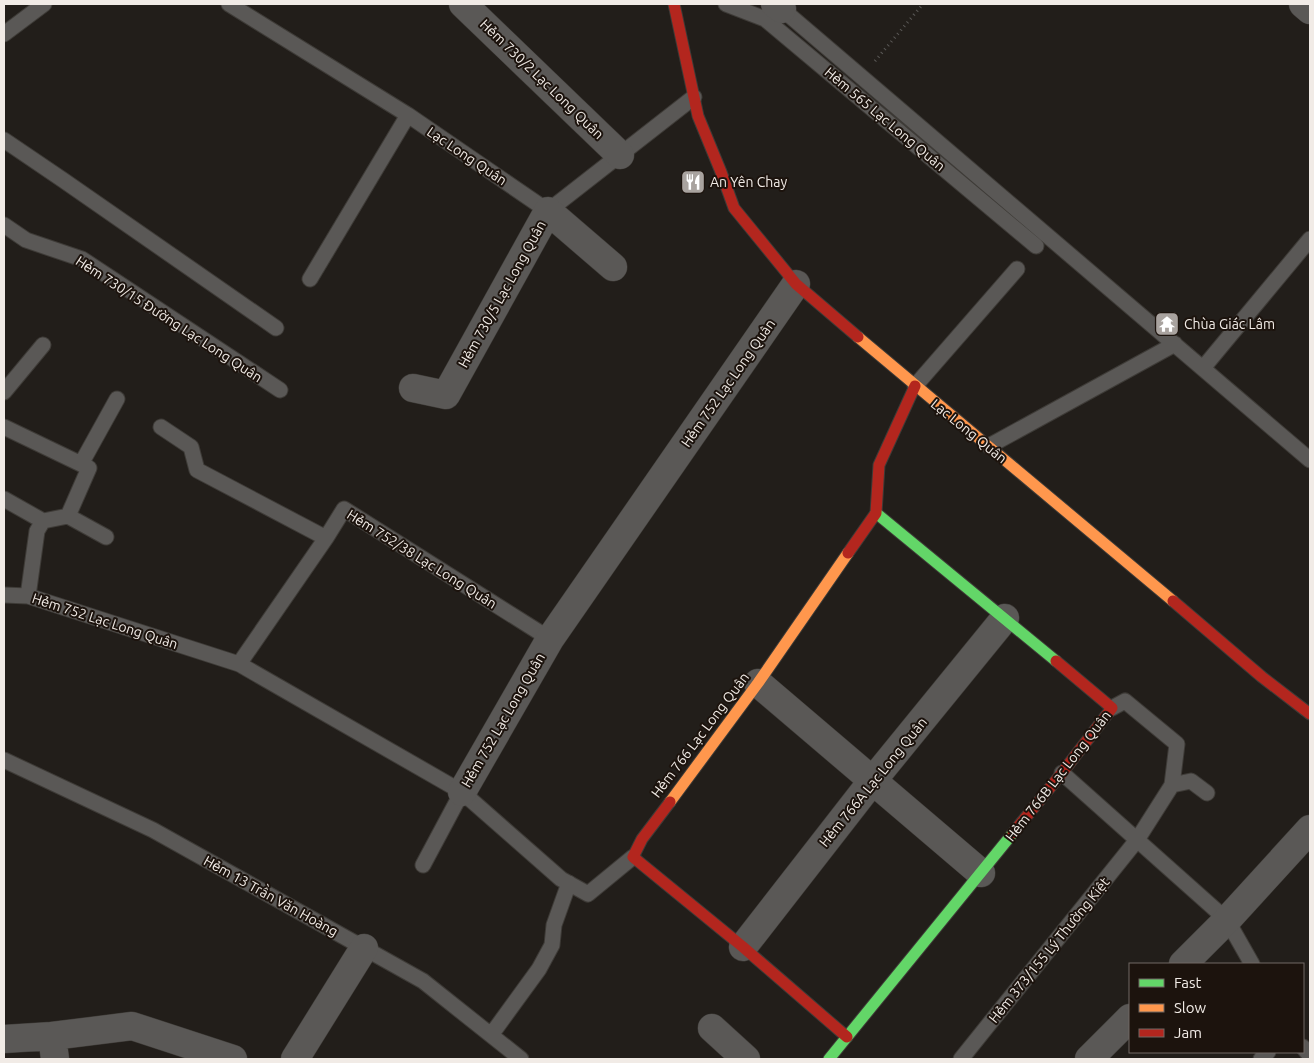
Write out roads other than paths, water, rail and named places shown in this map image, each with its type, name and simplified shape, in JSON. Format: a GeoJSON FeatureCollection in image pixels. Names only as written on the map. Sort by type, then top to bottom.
{"type":"FeatureCollection","features":[{"type":"Feature","properties":{"kind":"street","name":"Hẻm 730/2 Lạc Long Quân"},"geometry":{"type":"LineString","coordinates":[[464,4],[620,155]]}},
{"type":"Feature","properties":{"kind":"street","name":"Lạc Long Quân"},"geometry":{"type":"LineString","coordinates":[[674,4],[698,116],[734,208],[796,284],[915,386],[1117,553],[1262,678],[1310,714]]}},
{"type":"Feature","properties":{"kind":"street"},"geometry":{"type":"LineString","coordinates":[[1303,4],[1310,10]]}},
{"type":"Feature","properties":{"kind":"street","name":"Hẻm 730/5 Lạc Long Quân"},"geometry":{"type":"LineString","coordinates":[[413,388],[446,395],[548,211],[613,267]]}},
{"type":"Feature","properties":{"kind":"street","name":"Hẻm 752 Lạc Long Quân"},"geometry":{"type":"LineString","coordinates":[[462,792],[550,639],[796,284]]}},
{"type":"Feature","properties":{"kind":"street"},"geometry":{"type":"LineString","coordinates":[[876,512],[879,466],[915,386]]}},
{"type":"Feature","properties":{"kind":"street","name":"Hẻm 766B Lạc Long Quân"},"geometry":{"type":"LineString","coordinates":[[830,1059],[1062,773],[1112,708],[1006,618],[876,512]]}},
{"type":"Feature","properties":{"kind":"street","name":"Hẻm 766 Lạc Long Quân"},"geometry":{"type":"LineString","coordinates":[[633,857],[642,839],[758,683],[876,512]]}},
{"type":"Feature","properties":{"kind":"street","name":"Hẻm 766A Lạc Long Quân"},"geometry":{"type":"LineString","coordinates":[[743,947],[873,780],[1006,618]]}},
{"type":"Feature","properties":{"kind":"street"},"geometry":{"type":"LineString","coordinates":[[758,683],[981,873]]}},
{"type":"Feature","properties":{"kind":"street"},"geometry":{"type":"LineString","coordinates":[[1184,963],[1228,920],[1310,829]]}},
{"type":"Feature","properties":{"kind":"street"},"geometry":{"type":"LineString","coordinates":[[633,857],[743,947],[847,1037]]}},
{"type":"Feature","properties":{"kind":"street"},"geometry":{"type":"LineString","coordinates":[[295,1059],[364,948]]}},
{"type":"Feature","properties":{"kind":"street"},"geometry":{"type":"LineString","coordinates":[[1089,1059],[1129,1019]]}},
{"type":"Feature","properties":{"kind":"street"},"geometry":{"type":"LineString","coordinates":[[4,1039],[53,1048],[132,1026],[233,1059]]}},
{"type":"Feature","properties":{"kind":"street"},"geometry":{"type":"LineString","coordinates":[[712,1028],[746,1059]]}},
{"type":"Feature","properties":{"kind":"lane"},"geometry":{"type":"LineString","coordinates":[[4,34],[44,4]]}},
{"type":"Feature","properties":{"kind":"lane","name":"Lạc Long Quân"},"geometry":{"type":"LineString","coordinates":[[229,4],[408,115],[548,211]]}},
{"type":"Feature","properties":{"kind":"lane","name":"Hẻm 565 Lạc Long Quân"},"geometry":{"type":"LineString","coordinates":[[726,4],[765,19],[1036,246]]}},
{"type":"Feature","properties":{"kind":"lane"},"geometry":{"type":"LineString","coordinates":[[779,6],[1310,460]]}},
{"type":"Feature","properties":{"kind":"lane"},"geometry":{"type":"LineString","coordinates":[[548,211],[694,97]]}},
{"type":"Feature","properties":{"kind":"lane"},"geometry":{"type":"LineString","coordinates":[[310,279],[408,115]]}},
{"type":"Feature","properties":{"kind":"lane"},"geometry":{"type":"LineString","coordinates":[[4,140],[276,328]]}},
{"type":"Feature","properties":{"kind":"lane","name":"Hẻm 730/15 Đường Lạc Long Quân"},"geometry":{"type":"LineString","coordinates":[[4,225],[26,240],[82,259],[280,390]]}},
{"type":"Feature","properties":{"kind":"lane"},"geometry":{"type":"LineString","coordinates":[[1203,368],[1310,239]]}},
{"type":"Feature","properties":{"kind":"lane"},"geometry":{"type":"LineString","coordinates":[[915,386],[1017,269]]}},
{"type":"Feature","properties":{"kind":"lane"},"geometry":{"type":"LineString","coordinates":[[989,446],[1175,344]]}},
{"type":"Feature","properties":{"kind":"lane"},"geometry":{"type":"LineString","coordinates":[[4,392],[44,345]]}},
{"type":"Feature","properties":{"kind":"lane"},"geometry":{"type":"LineString","coordinates":[[81,464],[116,399]]}},
{"type":"Feature","properties":{"kind":"lane"},"geometry":{"type":"LineString","coordinates":[[4,427],[89,468],[68,516]]}},
{"type":"Feature","properties":{"kind":"lane"},"geometry":{"type":"LineString","coordinates":[[161,427],[191,447],[197,470],[326,538],[239,664]]}},
{"type":"Feature","properties":{"kind":"lane"},"geometry":{"type":"LineString","coordinates":[[4,499],[43,521],[68,516],[106,537]]}},
{"type":"Feature","properties":{"kind":"lane","name":"Hẻm 752/38 Lạc Long Quân"},"geometry":{"type":"LineString","coordinates":[[326,538],[344,509],[550,639]]}},
{"type":"Feature","properties":{"kind":"lane"},"geometry":{"type":"LineString","coordinates":[[28,596],[36,530],[43,521]]}},
{"type":"Feature","properties":{"kind":"lane","name":"Hẻm 752 Lạc Long Quân"},"geometry":{"type":"LineString","coordinates":[[4,596],[28,596],[239,664],[462,792]]}},
{"type":"Feature","properties":{"kind":"lane"},"geometry":{"type":"LineString","coordinates":[[1112,708],[1125,702],[1177,744],[1172,785],[1192,781],[1207,794]]}},
{"type":"Feature","properties":{"kind":"lane","name":"Hẻm 13 Trần Văn Hoàng"},"geometry":{"type":"LineString","coordinates":[[4,760],[153,830],[423,982],[521,1059]]}},
{"type":"Feature","properties":{"kind":"lane"},"geometry":{"type":"LineString","coordinates":[[1062,773],[1228,920],[1251,963]]}},
{"type":"Feature","properties":{"kind":"lane","name":"Hẻm 373/155 Lý Thường Kiệt"},"geometry":{"type":"LineString","coordinates":[[961,1059],[1137,840],[1172,785]]}},
{"type":"Feature","properties":{"kind":"lane"},"geometry":{"type":"LineString","coordinates":[[423,865],[462,792],[561,879],[588,894],[633,857]]}},
{"type":"Feature","properties":{"kind":"lane"},"geometry":{"type":"LineString","coordinates":[[491,1035],[539,969],[552,945],[554,925],[569,883]]}},
{"type":"Feature","properties":{"kind":"place","name":"An Yên Chay"},"geometry":{"type":"Point","coordinates":[693,182]}},
{"type":"Feature","properties":{"kind":"place","name":"Chùa Giác Lâm"},"geometry":{"type":"Point","coordinates":[1167,324]}}]}
